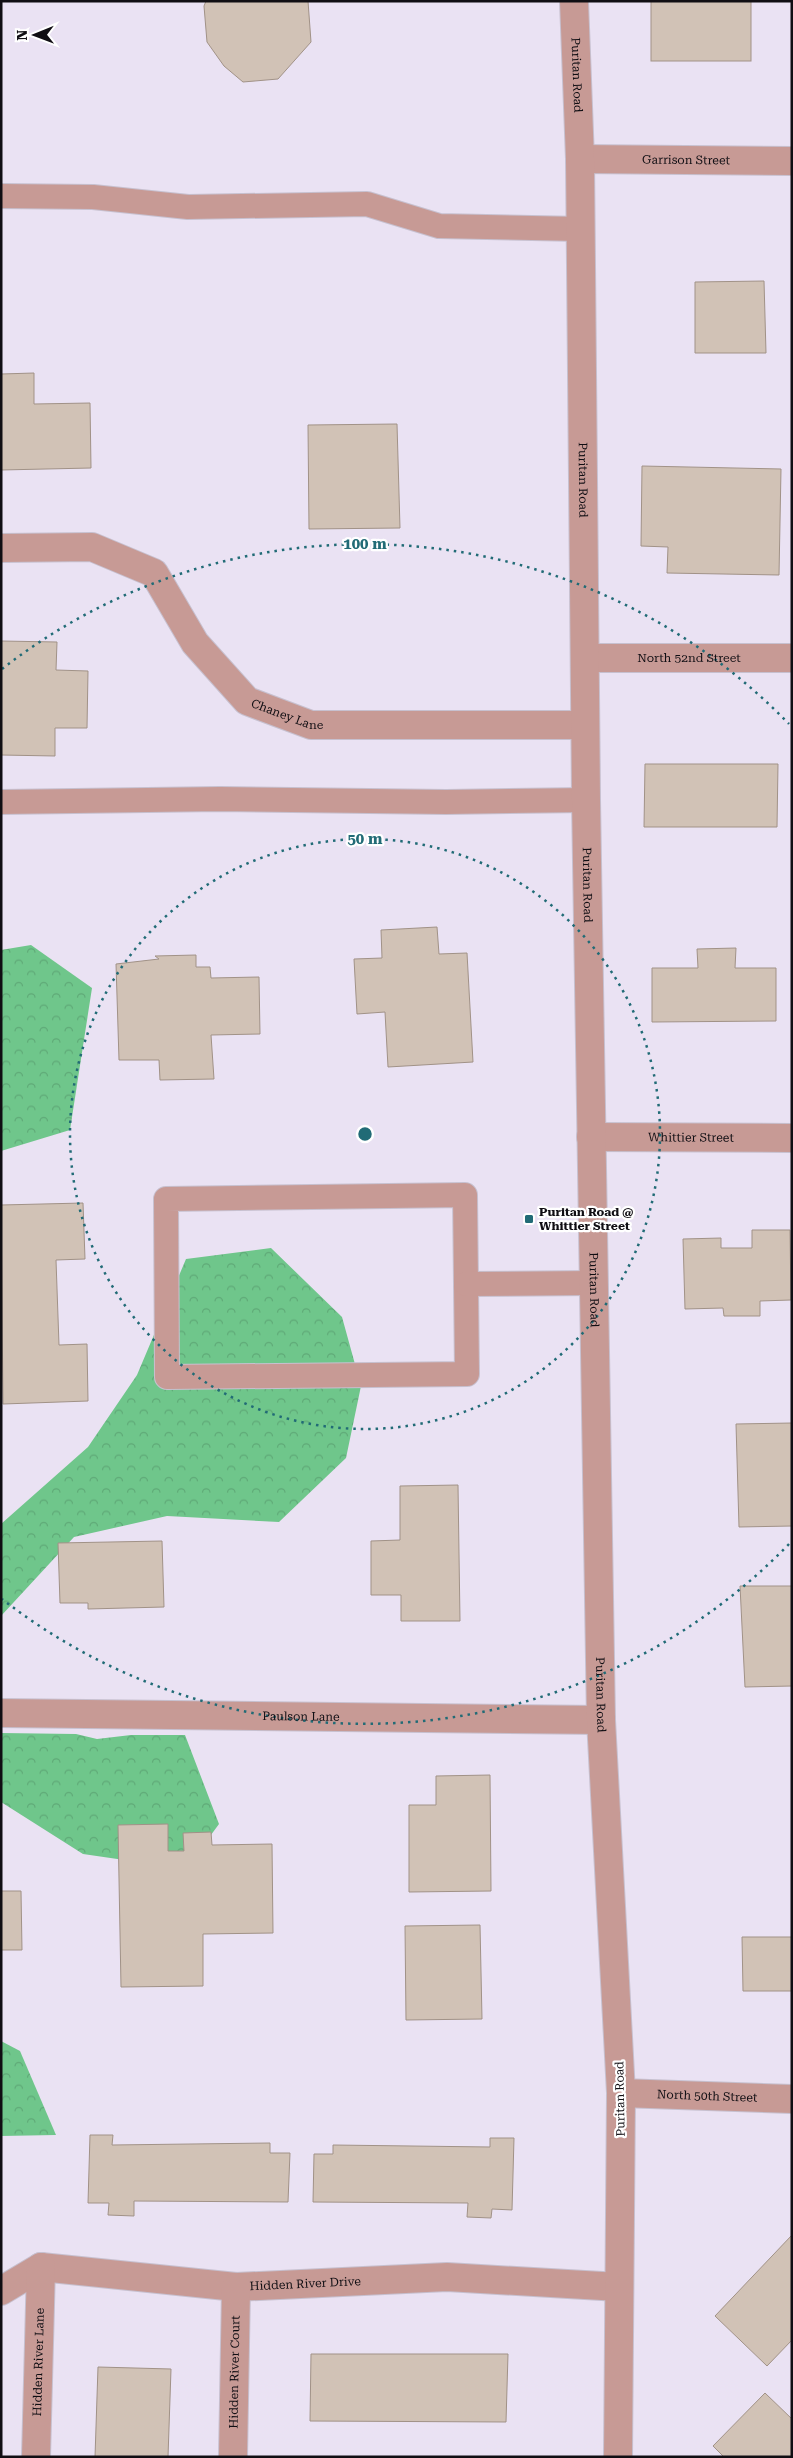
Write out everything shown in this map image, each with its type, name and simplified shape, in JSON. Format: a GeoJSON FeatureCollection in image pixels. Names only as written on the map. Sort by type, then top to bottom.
{"type":"FeatureCollection","features":[{"type":"Feature","properties":{"kind":"street","name":"Puritan Road"},"geometry":{"type":"LineString","coordinates":[[574,1],[580,159],[584,658],[601,1720],[621,2093],[618,2457]]}},
{"type":"Feature","properties":{"kind":"street","name":"Garrison Street"},"geometry":{"type":"LineString","coordinates":[[580,159],[792,161]]}},
{"type":"Feature","properties":{"kind":"street","name":"Chaney Lane"},"geometry":{"type":"LineString","coordinates":[[1,548],[92,547],[154,573],[194,643],[247,701],[311,725],[585,725]]}},
{"type":"Feature","properties":{"kind":"street","name":"North 52nd Street"},"geometry":{"type":"LineString","coordinates":[[584,658],[792,658]]}},
{"type":"Feature","properties":{"kind":"street","name":"Whittier Street"},"geometry":{"type":"LineString","coordinates":[[591,1137],[792,1138]]}},
{"type":"Feature","properties":{"kind":"street","name":"Paulson Lane"},"geometry":{"type":"LineString","coordinates":[[1,1713],[601,1720]]}},
{"type":"Feature","properties":{"kind":"street","name":"North 50th Street"},"geometry":{"type":"LineString","coordinates":[[621,2093],[792,2100]]}},
{"type":"Feature","properties":{"kind":"street","name":"Hidden River Drive"},"geometry":{"type":"LineString","coordinates":[[41,2267],[236,2288],[447,2277],[619,2287]]}},
{"type":"Feature","properties":{"kind":"street"},"geometry":{"type":"LineString","coordinates":[[1,2291],[41,2267]]}},
{"type":"Feature","properties":{"kind":"street","name":"Hidden River Lane"},"geometry":{"type":"LineString","coordinates":[[36,2457],[41,2267]]}},
{"type":"Feature","properties":{"kind":"street","name":"Hidden River Court"},"geometry":{"type":"LineString","coordinates":[[233,2457],[236,2288]]}},
{"type":"Feature","properties":{"kind":"lane"},"geometry":{"type":"LineString","coordinates":[[1,196],[93,197],[188,207],[367,204],[439,226],[580,229]]}},
{"type":"Feature","properties":{"kind":"lane"},"geometry":{"type":"LineString","coordinates":[[1,802],[220,799],[446,802],[586,800]]}},
{"type":"Feature","properties":{"kind":"lane"},"geometry":{"type":"LineString","coordinates":[[465,1195],[466,1284],[467,1374],[168,1377],[166,1199],[465,1195]]}},
{"type":"Feature","properties":{"kind":"lane"},"geometry":{"type":"LineString","coordinates":[[466,1284],[594,1282]]}},
{"type":"Feature","properties":{"kind":"green space"},"geometry":{"type":"Polygon","coordinates":[[[31,945],[92,988],[70,1130],[1,1151],[1,950],[31,945]]]}},
{"type":"Feature","properties":{"kind":"green space"},"geometry":{"type":"Polygon","coordinates":[[[271,1248],[342,1317],[361,1386],[346,1458],[279,1522],[167,1516],[74,1537],[1,1616],[1,1524],[88,1447],[137,1375],[186,1259],[271,1248]]]}},
{"type":"Feature","properties":{"kind":"green space"},"geometry":{"type":"Polygon","coordinates":[[[1,1733],[76,1734],[97,1739],[131,1735],[185,1735],[219,1824],[186,1869],[83,1854],[1,1802],[1,1733]]]}},
{"type":"Feature","properties":{"kind":"green space"},"geometry":{"type":"Polygon","coordinates":[[[1,2041],[20,2051],[56,2135],[1,2136],[1,2041]]]}},
{"type":"Feature","properties":{"kind":"building"},"geometry":{"type":"Polygon","coordinates":[[[206,1],[308,1],[311,42],[278,79],[243,82],[224,66],[207,42],[204,6],[206,1]]]}},
{"type":"Feature","properties":{"kind":"building"},"geometry":{"type":"Polygon","coordinates":[[[651,1],[751,1],[751,61],[651,61],[651,1]]]}},
{"type":"Feature","properties":{"kind":"building"},"geometry":{"type":"Polygon","coordinates":[[[764,281],[766,353],[695,353],[695,282],[764,281]]]}},
{"type":"Feature","properties":{"kind":"building"},"geometry":{"type":"Polygon","coordinates":[[[34,373],[34,404],[90,403],[91,468],[1,470],[1,374],[34,373]]]}},
{"type":"Feature","properties":{"kind":"building"},"geometry":{"type":"Polygon","coordinates":[[[397,424],[400,528],[309,529],[308,425],[397,424]]]}},
{"type":"Feature","properties":{"kind":"building"},"geometry":{"type":"Polygon","coordinates":[[[642,466],[781,469],[779,575],[667,573],[668,547],[641,546],[642,466]]]}},
{"type":"Feature","properties":{"kind":"building"},"geometry":{"type":"Polygon","coordinates":[[[1,641],[57,642],[56,670],[88,671],[87,728],[55,728],[55,756],[1,755],[1,641]]]}},
{"type":"Feature","properties":{"kind":"building"},"geometry":{"type":"Polygon","coordinates":[[[645,764],[778,764],[777,827],[644,827],[645,764]]]}},
{"type":"Feature","properties":{"kind":"building"},"geometry":{"type":"Polygon","coordinates":[[[437,927],[439,954],[467,953],[473,1062],[388,1067],[385,1012],[357,1014],[354,959],[382,958],[381,930],[437,927]]]}},
{"type":"Feature","properties":{"kind":"building"},"geometry":{"type":"Polygon","coordinates":[[[736,948],[735,968],[776,968],[776,1021],[652,1022],[652,968],[698,968],[697,949],[736,948]]]}},
{"type":"Feature","properties":{"kind":"building"},"geometry":{"type":"Polygon","coordinates":[[[196,955],[196,967],[210,967],[211,978],[259,977],[260,1034],[211,1035],[214,1079],[160,1080],[159,1060],[119,1060],[116,964],[159,959],[155,956],[196,955]]]}},
{"type":"Feature","properties":{"kind":"building"},"geometry":{"type":"Polygon","coordinates":[[[83,1203],[85,1259],[56,1260],[59,1345],[87,1344],[88,1401],[3,1404],[1,1205],[83,1203]]]}},
{"type":"Feature","properties":{"kind":"building"},"geometry":{"type":"Polygon","coordinates":[[[752,1230],[790,1230],[791,1300],[760,1301],[760,1316],[724,1316],[723,1308],[685,1309],[683,1239],[721,1238],[721,1248],[752,1248],[752,1230]]]}},
{"type":"Feature","properties":{"kind":"building"},"geometry":{"type":"Polygon","coordinates":[[[792,1423],[792,1526],[739,1527],[736,1424],[792,1423]]]}},
{"type":"Feature","properties":{"kind":"building"},"geometry":{"type":"Polygon","coordinates":[[[458,1485],[460,1621],[401,1621],[401,1595],[371,1595],[371,1541],[400,1540],[400,1486],[458,1485]]]}},
{"type":"Feature","properties":{"kind":"building"},"geometry":{"type":"Polygon","coordinates":[[[162,1541],[164,1607],[88,1609],[88,1603],[60,1603],[58,1543],[162,1541]]]}},
{"type":"Feature","properties":{"kind":"building"},"geometry":{"type":"Polygon","coordinates":[[[740,1586],[792,1586],[792,1686],[745,1687],[740,1586]]]}},
{"type":"Feature","properties":{"kind":"building"},"geometry":{"type":"Polygon","coordinates":[[[490,1775],[491,1891],[409,1892],[409,1805],[436,1805],[436,1776],[490,1775]]]}},
{"type":"Feature","properties":{"kind":"building"},"geometry":{"type":"Polygon","coordinates":[[[168,1824],[168,1851],[184,1851],[183,1833],[211,1832],[212,1845],[272,1844],[273,1933],[203,1934],[203,1986],[121,1987],[118,1825],[168,1824]]]}},
{"type":"Feature","properties":{"kind":"building"},"geometry":{"type":"Polygon","coordinates":[[[1,1891],[21,1891],[22,1950],[1,1950],[1,1891]]]}},
{"type":"Feature","properties":{"kind":"building"},"geometry":{"type":"Polygon","coordinates":[[[480,1925],[482,2019],[406,2020],[405,1926],[480,1925]]]}},
{"type":"Feature","properties":{"kind":"building"},"geometry":{"type":"Polygon","coordinates":[[[742,1937],[792,1937],[792,1991],[743,1991],[742,1937]]]}},
{"type":"Feature","properties":{"kind":"building"},"geometry":{"type":"Polygon","coordinates":[[[90,2135],[113,2135],[112,2145],[270,2143],[270,2153],[290,2153],[288,2202],[134,2201],[134,2216],[108,2215],[109,2203],[88,2203],[90,2135]]]}},
{"type":"Feature","properties":{"kind":"building"},"geometry":{"type":"Polygon","coordinates":[[[490,2138],[514,2138],[512,2210],[492,2209],[491,2218],[467,2217],[468,2203],[313,2202],[314,2154],[333,2154],[333,2145],[490,2147],[490,2138]]]}},
{"type":"Feature","properties":{"kind":"building"},"geometry":{"type":"Polygon","coordinates":[[[792,2235],[792,2340],[767,2366],[715,2316],[792,2235]]]}},
{"type":"Feature","properties":{"kind":"building"},"geometry":{"type":"Polygon","coordinates":[[[311,2354],[508,2354],[506,2422],[310,2421],[311,2354]]]}},
{"type":"Feature","properties":{"kind":"building"},"geometry":{"type":"Polygon","coordinates":[[[98,2367],[171,2369],[168,2457],[95,2457],[98,2367]]]}},
{"type":"Feature","properties":{"kind":"building"},"geometry":{"type":"Polygon","coordinates":[[[765,2393],[792,2419],[792,2457],[724,2457],[713,2446],[765,2393]]]}},
{"type":"Feature","properties":{"kind":"place","name":"Puritan Road @ Whittier Street"},"geometry":{"type":"Point","coordinates":[529,1219]}}]}
